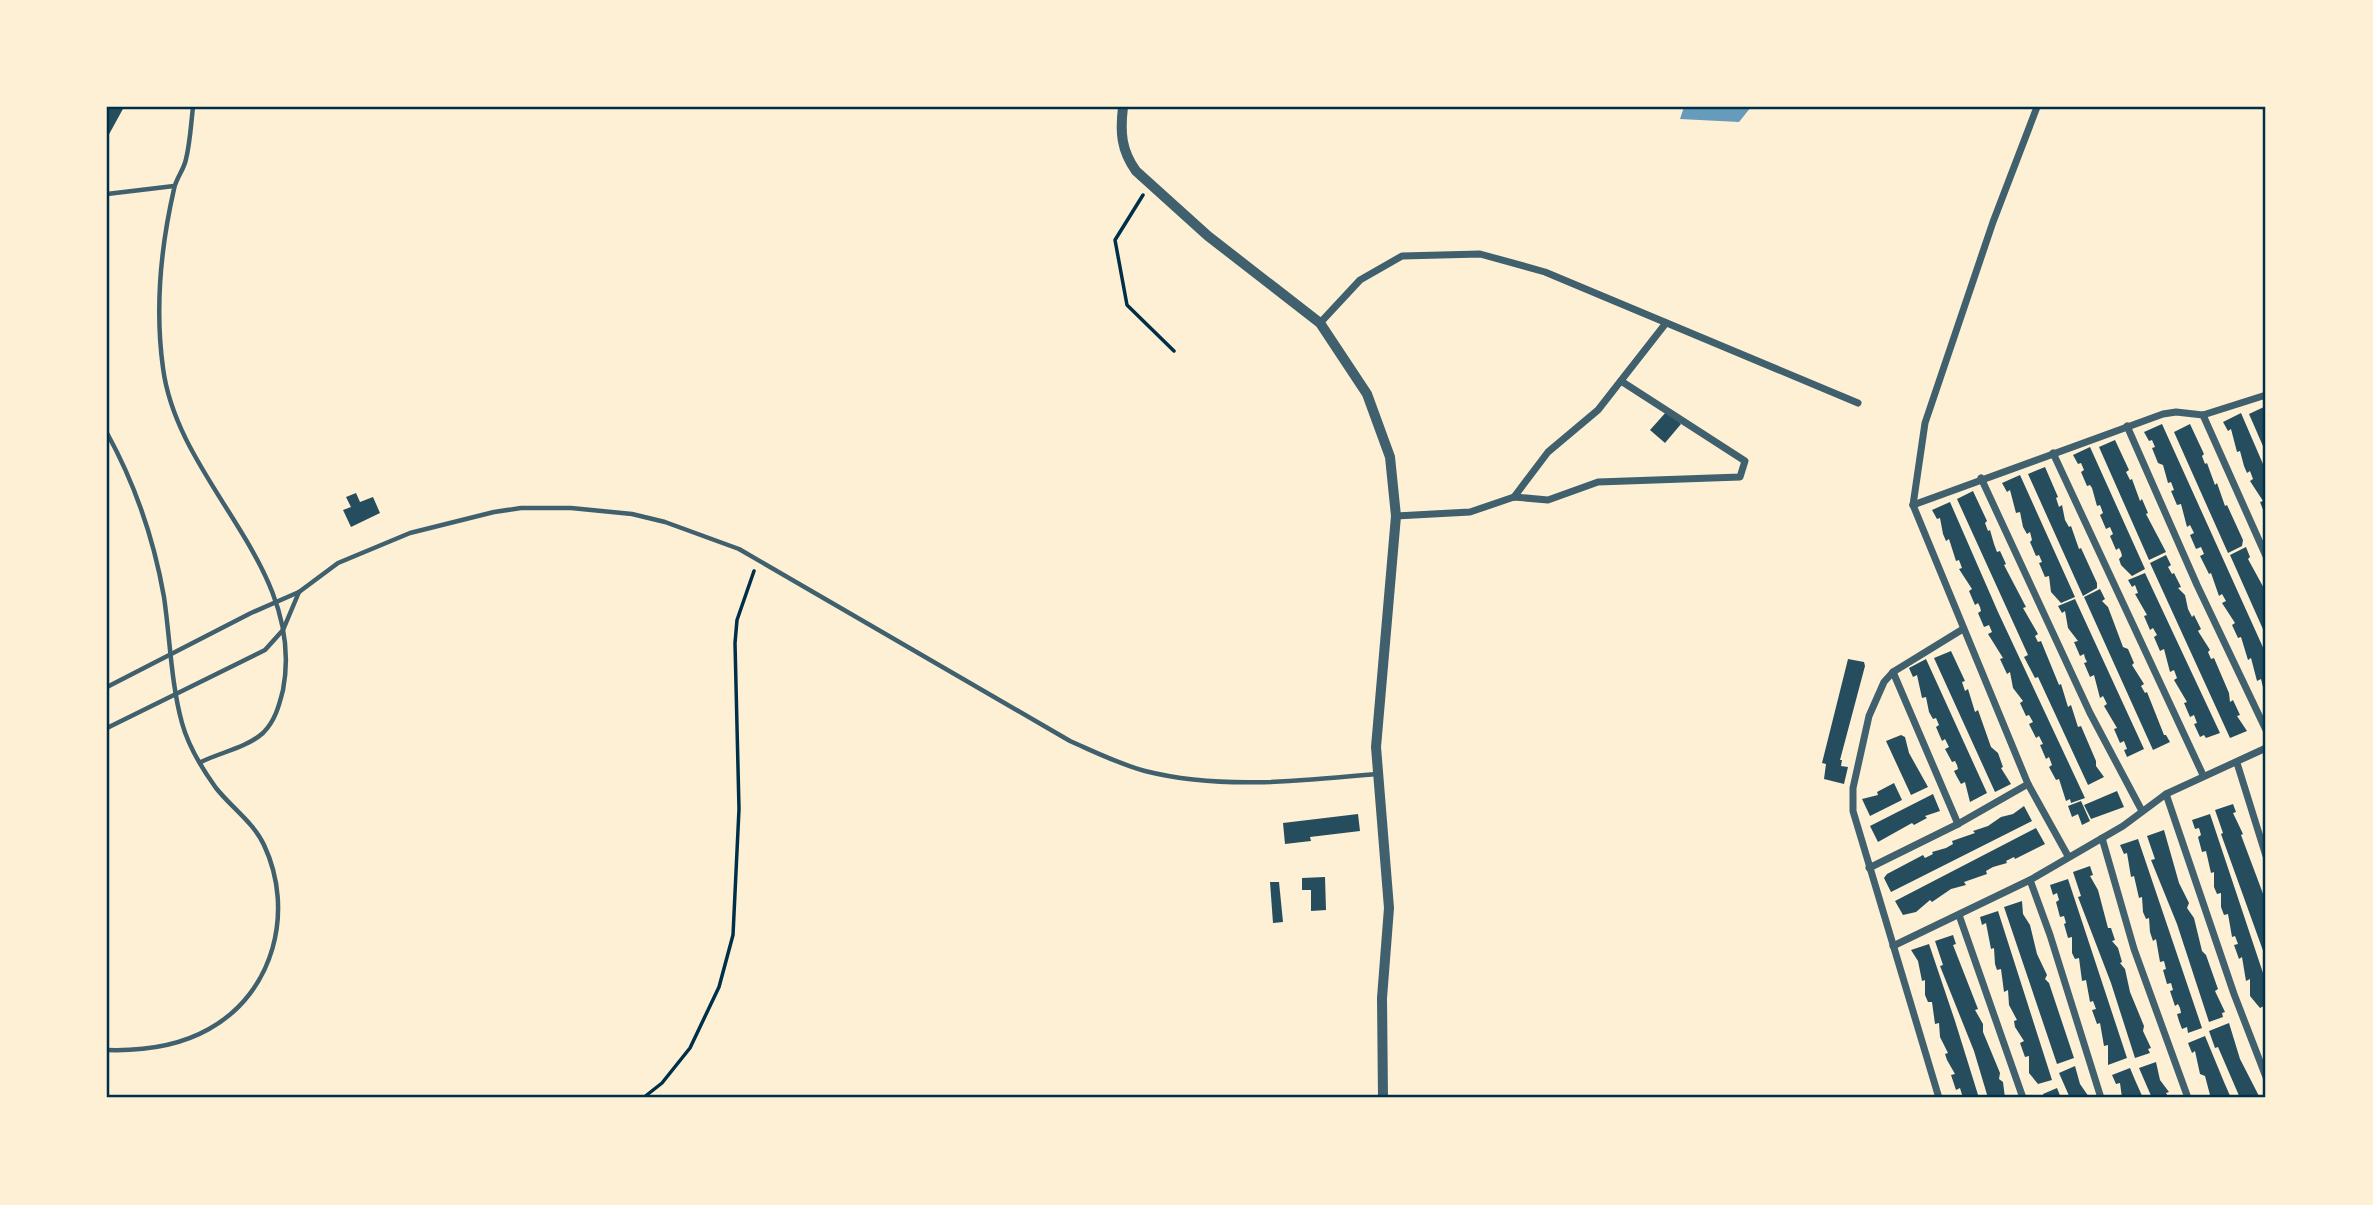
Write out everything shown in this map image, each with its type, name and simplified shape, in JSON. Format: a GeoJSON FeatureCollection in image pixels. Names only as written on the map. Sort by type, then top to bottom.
{"type":"FeatureCollection","features":[{"type":"Feature","properties":{"kind":"street"},"geometry":{"type":"LineString","coordinates":[[1123,107],[1120,134],[1136,172],[1208,236],[1320,323],[1367,394],[1390,457],[1396,516],[1376,774],[1389,908],[1382,998],[1383,1098]]}},
{"type":"Feature","properties":{"kind":"street"},"geometry":{"type":"LineString","coordinates":[[2037,107],[1993,222],[1925,423],[1913,505],[2028,784],[2067,856]]}},
{"type":"Feature","properties":{"kind":"street"},"geometry":{"type":"LineString","coordinates":[[1320,323],[1360,280],[1382,265],[1402,257],[1480,254],[1545,272],[1858,402]]}},
{"type":"Feature","properties":{"kind":"street"},"geometry":{"type":"LineString","coordinates":[[1514,497],[1548,452],[1598,410],[1666,323]]}},
{"type":"Feature","properties":{"kind":"street"},"geometry":{"type":"LineString","coordinates":[[1396,516],[1470,512],[1514,497],[1548,500],[1598,482],[1740,477],[1745,461],[1620,381]]}},
{"type":"Feature","properties":{"kind":"street"},"geometry":{"type":"LineString","coordinates":[[1913,505],[2127,426],[2176,412],[2203,415],[2266,395]]}},
{"type":"Feature","properties":{"kind":"street"},"geometry":{"type":"LineString","coordinates":[[2203,415],[2266,556]]}},
{"type":"Feature","properties":{"kind":"street"},"geometry":{"type":"LineString","coordinates":[[2127,426],[2197,585],[2266,730]]}},
{"type":"Feature","properties":{"kind":"street"},"geometry":{"type":"LineString","coordinates":[[2053,453],[2203,775]]}},
{"type":"Feature","properties":{"kind":"street"},"geometry":{"type":"LineString","coordinates":[[1982,478],[2090,713],[2142,811]]}},
{"type":"Feature","properties":{"kind":"street"},"geometry":{"type":"LineString","coordinates":[[1939,1098],[1853,811],[1853,788],[1869,716],[1884,682],[1893,672],[1963,629]]}},
{"type":"Feature","properties":{"kind":"street"},"geometry":{"type":"LineString","coordinates":[[1893,672],[1958,824]]}},
{"type":"Feature","properties":{"kind":"street"},"geometry":{"type":"LineString","coordinates":[[1893,946],[2030,880],[2102,838],[2166,794],[2266,748]]}},
{"type":"Feature","properties":{"kind":"street"},"geometry":{"type":"LineString","coordinates":[[2237,763],[2266,856]]}},
{"type":"Feature","properties":{"kind":"street"},"geometry":{"type":"LineString","coordinates":[[1869,868],[1958,824],[2028,784]]}},
{"type":"Feature","properties":{"kind":"street"},"geometry":{"type":"LineString","coordinates":[[2166,794],[2234,994],[2266,1077]]}},
{"type":"Feature","properties":{"kind":"street"},"geometry":{"type":"LineString","coordinates":[[2102,838],[2134,949],[2188,1098]]}},
{"type":"Feature","properties":{"kind":"street"},"geometry":{"type":"LineString","coordinates":[[2030,880],[2050,934],[2101,1098]]}},
{"type":"Feature","properties":{"kind":"street"},"geometry":{"type":"LineString","coordinates":[[1959,915],[2023,1098]]}},
{"type":"Feature","properties":{"kind":"lane"},"geometry":{"type":"LineString","coordinates":[[193,107],[186,160],[174,186],[160,297],[161,349],[167,396],[173,416],[264,572],[283,630],[285,678],[279,707],[272,723],[252,741],[201,762]]}},
{"type":"Feature","properties":{"kind":"lane"},"geometry":{"type":"LineString","coordinates":[[107,194],[174,186]]}},
{"type":"Feature","properties":{"kind":"lane"},"geometry":{"type":"LineString","coordinates":[[107,433],[129,472],[163,594],[182,722],[215,787],[262,842],[270,860],[279,909],[269,964],[242,1004],[209,1029],[165,1046],[107,1050]]}},
{"type":"Feature","properties":{"kind":"lane"},"geometry":{"type":"LineString","coordinates":[[107,687],[251,613],[299,593],[338,563],[410,533],[521,508],[571,508],[632,514],[701,534],[760,560],[1070,741],[1117,762],[1181,777],[1257,782],[1376,774]]}},
{"type":"Feature","properties":{"kind":"lane"},"geometry":{"type":"LineString","coordinates":[[107,728],[265,650],[283,630],[299,593]]}},
{"type":"Feature","properties":{"kind":"path"},"geometry":{"type":"LineString","coordinates":[[1150,184],[1115,240],[1127,305],[1174,351]]}},
{"type":"Feature","properties":{"kind":"path"},"geometry":{"type":"LineString","coordinates":[[643,1098],[662,1083],[690,1048],[719,987],[733,935],[734,852],[739,809],[737,620],[748,583],[760,560]]}},
{"type":"Feature","properties":{"kind":"water"},"geometry":{"type":"Polygon","coordinates":[[[1684,107],[1751,107],[1739,122],[1680,119],[1684,107]]]}},
{"type":"Feature","properties":{"kind":"building"},"geometry":{"type":"Polygon","coordinates":[[[107,107],[124,107],[107,138],[107,107]]]}},
{"type":"Feature","properties":{"kind":"building"},"geometry":{"type":"Polygon","coordinates":[[[2266,406],[2266,453],[2249,414],[2266,406]]]}},
{"type":"Feature","properties":{"kind":"building"},"geometry":{"type":"Polygon","coordinates":[[[1667,411],[1681,424],[1665,443],[1650,430],[1667,411]]]}},
{"type":"Feature","properties":{"kind":"building"},"geometry":{"type":"Polygon","coordinates":[[[2241,413],[2266,471],[2266,517],[2260,502],[2263,501],[2250,481],[2253,479],[2250,471],[2247,473],[2240,451],[2237,452],[2231,429],[2228,431],[2223,422],[2241,413]]]}},
{"type":"Feature","properties":{"kind":"building"},"geometry":{"type":"Polygon","coordinates":[[[2162,424],[2266,654],[2266,700],[2261,679],[2257,681],[2251,658],[2248,660],[2241,637],[2238,638],[2232,625],[2235,623],[2222,603],[2226,601],[2222,594],[2219,596],[2211,573],[2209,574],[2200,556],[2204,554],[2201,547],[2196,549],[2190,535],[2194,533],[2190,525],[2187,527],[2181,504],[2177,505],[2171,491],[2174,490],[2171,482],[2168,483],[2163,465],[2158,463],[2152,440],[2149,441],[2144,432],[2162,424]]]}},
{"type":"Feature","properties":{"kind":"building"},"geometry":{"type":"Polygon","coordinates":[[[2190,424],[2204,454],[2202,456],[2205,464],[2207,463],[2243,540],[2242,546],[2228,553],[2174,432],[2190,424]]]}},
{"type":"Feature","properties":{"kind":"building"},"geometry":{"type":"Polygon","coordinates":[[[2115,440],[2129,470],[2126,472],[2130,480],[2132,479],[2140,501],[2142,499],[2148,513],[2146,514],[2166,552],[2149,560],[2099,447],[2115,440]]]}},
{"type":"Feature","properties":{"kind":"building"},"geometry":{"type":"Polygon","coordinates":[[[2090,447],[2145,569],[2132,576],[2121,565],[2121,552],[2119,548],[2116,550],[2110,536],[2113,534],[2110,527],[2106,529],[2100,515],[2103,513],[2100,505],[2097,506],[2092,488],[2087,486],[2081,472],[2084,470],[2081,463],[2078,464],[2073,455],[2090,447]]]}},
{"type":"Feature","properties":{"kind":"building"},"geometry":{"type":"Polygon","coordinates":[[[2045,467],[2058,497],[2059,507],[2062,505],[2065,520],[2069,527],[2071,526],[2079,549],[2081,548],[2097,583],[2097,588],[2083,596],[2028,474],[2045,467]]]}},
{"type":"Feature","properties":{"kind":"building"},"geometry":{"type":"Polygon","coordinates":[[[2020,475],[2075,597],[2061,603],[2051,592],[2049,576],[2045,577],[2039,563],[2042,562],[2039,555],[2036,556],[2030,542],[2030,532],[2027,534],[2020,512],[2016,513],[2010,490],[2007,492],[2002,483],[2020,475]]]}},
{"type":"Feature","properties":{"kind":"building"},"geometry":{"type":"Polygon","coordinates":[[[1973,491],[1997,552],[2000,551],[2006,564],[2004,565],[2026,607],[2023,608],[2038,634],[2035,636],[2038,642],[2041,641],[2059,685],[2061,684],[2068,707],[2071,705],[2078,727],[2081,726],[2096,766],[2104,777],[2088,785],[2038,677],[2035,678],[2024,657],[2028,655],[1957,499],[1973,491]]]}},
{"type":"Feature","properties":{"kind":"building"},"geometry":{"type":"Polygon","coordinates":[[[356,493],[360,502],[373,497],[380,513],[351,527],[343,510],[351,507],[346,497],[356,493]]]}},
{"type":"Feature","properties":{"kind":"building"},"geometry":{"type":"Polygon","coordinates":[[[1950,502],[2085,798],[2071,803],[2070,799],[2066,801],[2059,779],[2056,780],[2049,767],[2052,765],[2049,757],[2046,759],[2040,745],[2043,744],[2039,736],[2036,738],[2029,724],[2033,722],[2029,715],[2026,716],[2020,703],[2023,701],[2013,688],[2010,672],[2007,674],[2000,659],[2003,658],[1988,634],[1992,632],[1989,625],[1984,627],[1978,613],[1981,611],[1980,607],[1978,603],[1975,605],[1969,591],[1972,589],[1959,569],[1962,568],[1959,560],[1956,561],[1949,539],[1946,541],[1940,518],[1937,519],[1932,510],[1950,502]]]}},
{"type":"Feature","properties":{"kind":"building"},"geometry":{"type":"Polygon","coordinates":[[[2246,547],[2250,557],[2248,559],[2266,592],[2266,636],[2230,555],[2246,547]]]}},
{"type":"Feature","properties":{"kind":"building"},"geometry":{"type":"Polygon","coordinates":[[[2166,555],[2171,565],[2168,567],[2172,574],[2174,573],[2181,587],[2178,588],[2185,595],[2188,609],[2201,629],[2198,631],[2210,650],[2208,652],[2211,659],[2214,658],[2229,693],[2230,702],[2233,700],[2240,715],[2237,716],[2247,731],[2230,738],[2150,563],[2166,555]]]}},
{"type":"Feature","properties":{"kind":"building"},"geometry":{"type":"Polygon","coordinates":[[[2145,573],[2220,733],[2206,738],[2204,735],[2200,737],[2194,724],[2197,723],[2194,715],[2190,717],[2184,703],[2187,702],[2174,680],[2177,678],[2174,670],[2170,672],[2164,649],[2160,651],[2154,637],[2157,635],[2153,628],[2150,630],[2144,616],[2147,615],[2135,594],[2138,593],[2135,585],[2132,587],[2128,580],[2145,573]]]}},
{"type":"Feature","properties":{"kind":"building"},"geometry":{"type":"Polygon","coordinates":[[[2100,589],[2105,599],[2102,601],[2108,607],[2123,647],[2128,649],[2134,663],[2132,665],[2144,684],[2141,686],[2145,693],[2147,692],[2164,735],[2170,742],[2153,750],[2084,597],[2100,589]]]}},
{"type":"Feature","properties":{"kind":"building"},"geometry":{"type":"Polygon","coordinates":[[[2075,599],[2144,749],[2127,757],[2124,741],[2120,743],[2114,729],[2117,728],[2104,706],[2107,704],[2103,696],[2100,698],[2094,675],[2090,677],[2084,663],[2087,662],[2084,654],[2080,656],[2074,642],[2078,641],[2068,628],[2065,611],[2062,613],[2058,606],[2075,599]]]}},
{"type":"Feature","properties":{"kind":"building"},"geometry":{"type":"Polygon","coordinates":[[[1951,651],[1965,681],[1962,682],[1965,691],[1968,689],[1975,712],[1978,710],[1991,747],[1998,753],[2003,767],[2001,768],[2011,784],[1995,792],[1934,658],[1951,651]]]}},
{"type":"Feature","properties":{"kind":"building"},"geometry":{"type":"Polygon","coordinates":[[[1848,659],[1864,662],[1865,666],[1840,760],[1841,766],[1848,767],[1844,784],[1824,779],[1826,764],[1822,763],[1848,659]]]}},
{"type":"Feature","properties":{"kind":"building"},"geometry":{"type":"Polygon","coordinates":[[[1926,659],[1987,793],[1970,802],[1965,782],[1961,784],[1957,777],[1954,771],[1958,769],[1957,765],[1955,761],[1952,762],[1945,749],[1949,747],[1945,739],[1942,741],[1936,727],[1939,725],[1936,718],[1933,719],[1929,712],[1926,697],[1922,698],[1917,675],[1913,677],[1909,668],[1926,659]]]}},
{"type":"Feature","properties":{"kind":"building"},"geometry":{"type":"Polygon","coordinates":[[[1901,735],[1905,737],[1909,753],[1928,787],[1911,795],[1886,741],[1901,735]]]}},
{"type":"Feature","properties":{"kind":"building"},"geometry":{"type":"Polygon","coordinates":[[[1894,783],[1902,800],[1870,816],[1862,799],[1878,795],[1877,792],[1894,783]]]}},
{"type":"Feature","properties":{"kind":"building"},"geometry":{"type":"Polygon","coordinates":[[[2117,791],[2124,807],[2091,819],[2084,805],[2117,791]]]}},
{"type":"Feature","properties":{"kind":"building"},"geometry":{"type":"Polygon","coordinates":[[[1933,794],[1940,811],[1925,816],[1927,818],[1914,825],[1912,823],[1878,842],[1870,826],[1933,794]]]}},
{"type":"Feature","properties":{"kind":"building"},"geometry":{"type":"Polygon","coordinates":[[[2081,801],[2090,821],[2082,825],[2078,814],[2072,817],[2068,806],[2081,801]]]}},
{"type":"Feature","properties":{"kind":"building"},"geometry":{"type":"Polygon","coordinates":[[[2233,804],[2236,812],[2233,813],[2265,899],[2266,959],[2215,810],[2233,804]]]}},
{"type":"Feature","properties":{"kind":"building"},"geometry":{"type":"Polygon","coordinates":[[[2024,806],[2032,821],[1891,892],[1884,878],[1887,874],[1923,855],[1925,858],[1933,854],[1932,852],[1946,848],[1953,844],[1952,841],[1975,833],[1973,831],[2013,814],[2024,806]]]}},
{"type":"Feature","properties":{"kind":"building"},"geometry":{"type":"Polygon","coordinates":[[[1358,814],[1360,831],[1310,837],[1311,841],[1285,844],[1283,823],[1358,814]]]}},
{"type":"Feature","properties":{"kind":"building"},"geometry":{"type":"Polygon","coordinates":[[[2210,814],[2266,982],[2266,1005],[2260,1008],[2250,996],[2250,979],[2246,981],[2242,957],[2239,959],[2234,945],[2238,944],[2235,936],[2232,937],[2228,914],[2224,915],[2221,907],[2221,893],[2217,894],[2214,887],[2214,872],[2211,873],[2206,851],[2202,852],[2198,837],[2201,835],[2199,828],[2195,829],[2192,820],[2210,814]]]}},
{"type":"Feature","properties":{"kind":"building"},"geometry":{"type":"Polygon","coordinates":[[[2036,828],[2045,844],[1993,867],[1986,871],[1987,874],[1964,882],[1966,885],[1951,889],[1932,902],[1930,900],[1916,912],[1903,915],[1895,901],[2036,828]]]}},
{"type":"Feature","properties":{"kind":"building"},"geometry":{"type":"Polygon","coordinates":[[[2164,830],[2179,883],[2189,903],[2187,908],[2194,918],[2202,951],[2206,955],[2218,989],[2215,991],[2225,1012],[2222,1013],[2223,1017],[2209,1022],[2177,924],[2151,860],[2155,859],[2147,836],[2164,830]]]}},
{"type":"Feature","properties":{"kind":"building"},"geometry":{"type":"Polygon","coordinates":[[[2138,839],[2202,1028],[2188,1033],[2187,1027],[2182,1029],[2179,1021],[2177,1014],[2181,1013],[2180,1008],[2178,1004],[2175,1006],[2170,991],[2173,990],[2171,983],[2167,984],[2163,970],[2166,969],[2164,961],[2160,962],[2156,939],[2153,941],[2150,932],[2149,918],[2146,919],[2143,912],[2142,897],[2139,898],[2134,876],[2131,877],[2127,853],[2124,854],[2120,845],[2138,839]]]}},
{"type":"Feature","properties":{"kind":"building"},"geometry":{"type":"Polygon","coordinates":[[[2090,866],[2093,875],[2090,876],[2098,890],[2108,928],[2111,928],[2115,940],[2112,941],[2118,948],[2122,962],[2120,963],[2125,969],[2130,992],[2151,1048],[2148,1049],[2150,1053],[2135,1058],[2111,983],[2078,897],[2081,896],[2073,872],[2090,866]]]}},
{"type":"Feature","properties":{"kind":"building"},"geometry":{"type":"Polygon","coordinates":[[[1325,877],[1326,910],[1311,911],[1311,890],[1302,890],[1302,878],[1325,877]]]}},
{"type":"Feature","properties":{"kind":"building"},"geometry":{"type":"Polygon","coordinates":[[[2068,879],[2127,1058],[2108,1065],[2108,1045],[2104,1046],[2100,1023],[2097,1024],[2092,1010],[2096,1009],[2093,1001],[2090,1002],[2086,980],[2082,981],[2079,958],[2075,959],[2072,953],[2072,937],[2068,938],[2064,916],[2060,917],[2056,902],[2059,900],[2057,893],[2053,895],[2050,885],[2068,879]]]}},
{"type":"Feature","properties":{"kind":"building"},"geometry":{"type":"Polygon","coordinates":[[[1270,882],[1279,882],[1283,922],[1273,923],[1270,882]]]}},
{"type":"Feature","properties":{"kind":"building"},"geometry":{"type":"Polygon","coordinates":[[[2022,901],[2023,914],[2030,925],[2037,954],[2047,975],[2045,979],[2049,983],[2074,1058],[2057,1064],[2004,907],[2022,901]]]}},
{"type":"Feature","properties":{"kind":"building"},"geometry":{"type":"Polygon","coordinates":[[[1998,911],[2052,1080],[2038,1084],[2029,1073],[2029,1056],[2025,1057],[2020,1043],[2024,1041],[2015,1027],[2014,1021],[2017,1020],[2009,1005],[2008,990],[2004,992],[2001,969],[1997,970],[1986,923],[1982,925],[1980,917],[1998,911]]]}},
{"type":"Feature","properties":{"kind":"building"},"geometry":{"type":"Polygon","coordinates":[[[1953,935],[1956,944],[1953,945],[2000,1073],[1999,1079],[2003,1082],[2005,1098],[1988,1098],[1974,1051],[1940,966],[1943,965],[1935,941],[1953,935]]]}},
{"type":"Feature","properties":{"kind":"building"},"geometry":{"type":"Polygon","coordinates":[[[1929,944],[1979,1098],[1963,1098],[1960,1088],[1956,1090],[1951,1075],[1955,1074],[1945,1054],[1948,1053],[1940,1037],[1939,1023],[1935,1024],[1932,1002],[1928,1002],[1925,995],[1925,980],[1922,981],[1918,961],[1911,950],[1929,944]]]}},
{"type":"Feature","properties":{"kind":"building"},"geometry":{"type":"Polygon","coordinates":[[[2229,1023],[2240,1059],[2260,1098],[2240,1098],[2218,1047],[2215,1048],[2209,1031],[2229,1023]]]}},
{"type":"Feature","properties":{"kind":"building"},"geometry":{"type":"Polygon","coordinates":[[[2205,1036],[2231,1098],[2210,1095],[2205,1076],[2200,1074],[2195,1051],[2192,1053],[2188,1043],[2205,1036]]]}},
{"type":"Feature","properties":{"kind":"building"},"geometry":{"type":"Polygon","coordinates":[[[2156,1062],[2160,1080],[2169,1092],[2166,1093],[2169,1098],[2152,1098],[2139,1068],[2156,1062]]]}},
{"type":"Feature","properties":{"kind":"building"},"geometry":{"type":"Polygon","coordinates":[[[2075,1066],[2080,1084],[2089,1097],[2070,1098],[2059,1073],[2075,1066]]]}},
{"type":"Feature","properties":{"kind":"building"},"geometry":{"type":"Polygon","coordinates":[[[2130,1068],[2143,1098],[2122,1098],[2120,1083],[2116,1084],[2112,1075],[2130,1068]]]}},
{"type":"Feature","properties":{"kind":"building"},"geometry":{"type":"Polygon","coordinates":[[[2057,1088],[2061,1098],[2044,1098],[2043,1094],[2057,1088]]]}}]}
